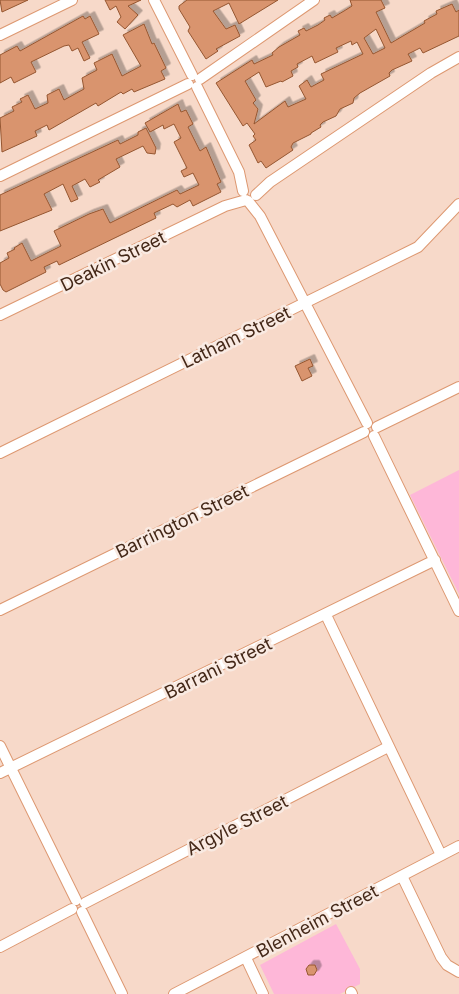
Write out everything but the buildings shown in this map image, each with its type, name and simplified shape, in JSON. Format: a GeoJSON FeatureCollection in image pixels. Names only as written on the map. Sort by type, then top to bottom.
{"type":"FeatureCollection","features":[{"type":"Feature","properties":{"kind":"street"},"geometry":{"type":"LineString","coordinates":[[0,35],[72,0]]}},
{"type":"Feature","properties":{"kind":"street"},"geometry":{"type":"LineString","coordinates":[[154,0],[304,304],[371,429],[459,611]]}},
{"type":"Feature","properties":{"kind":"street"},"geometry":{"type":"LineString","coordinates":[[0,176],[194,81],[314,0]]}},
{"type":"Feature","properties":{"kind":"street","name":"Deakin Street"},"geometry":{"type":"LineString","coordinates":[[0,316],[250,194],[431,73],[459,57]]}},
{"type":"Feature","properties":{"kind":"street","name":"Latham Street"},"geometry":{"type":"LineString","coordinates":[[0,453],[418,247],[459,204]]}},
{"type":"Feature","properties":{"kind":"street","name":"Barrington Street"},"geometry":{"type":"LineString","coordinates":[[0,610],[459,387]]}},
{"type":"Feature","properties":{"kind":"street","name":"Barrani Street"},"geometry":{"type":"LineString","coordinates":[[0,773],[435,560]]}},
{"type":"Feature","properties":{"kind":"street"},"geometry":{"type":"LineString","coordinates":[[326,615],[441,855]]}},
{"type":"Feature","properties":{"kind":"street"},"geometry":{"type":"LineString","coordinates":[[0,746],[122,994]]}},
{"type":"Feature","properties":{"kind":"street","name":"Argyle Street"},"geometry":{"type":"LineString","coordinates":[[0,947],[388,746]]}},
{"type":"Feature","properties":{"kind":"street","name":"Blenheim Street"},"geometry":{"type":"LineString","coordinates":[[174,994],[459,846]]}},
{"type":"Feature","properties":{"kind":"street"},"geometry":{"type":"LineString","coordinates":[[402,876],[441,957],[447,965],[459,972]]}},
{"type":"Feature","properties":{"kind":"street"},"geometry":{"type":"LineString","coordinates":[[246,958],[263,994]]}},
{"type":"Feature","properties":{"kind":"shaded area"},"geometry":{"type":"Polygon","coordinates":[[[459,470],[459,594],[410,495],[459,470]]]}},
{"type":"Feature","properties":{"kind":"shaded area"},"geometry":{"type":"Polygon","coordinates":[[[336,924],[360,969],[360,984],[340,994],[274,994],[260,965],[336,924]]]}}]}
